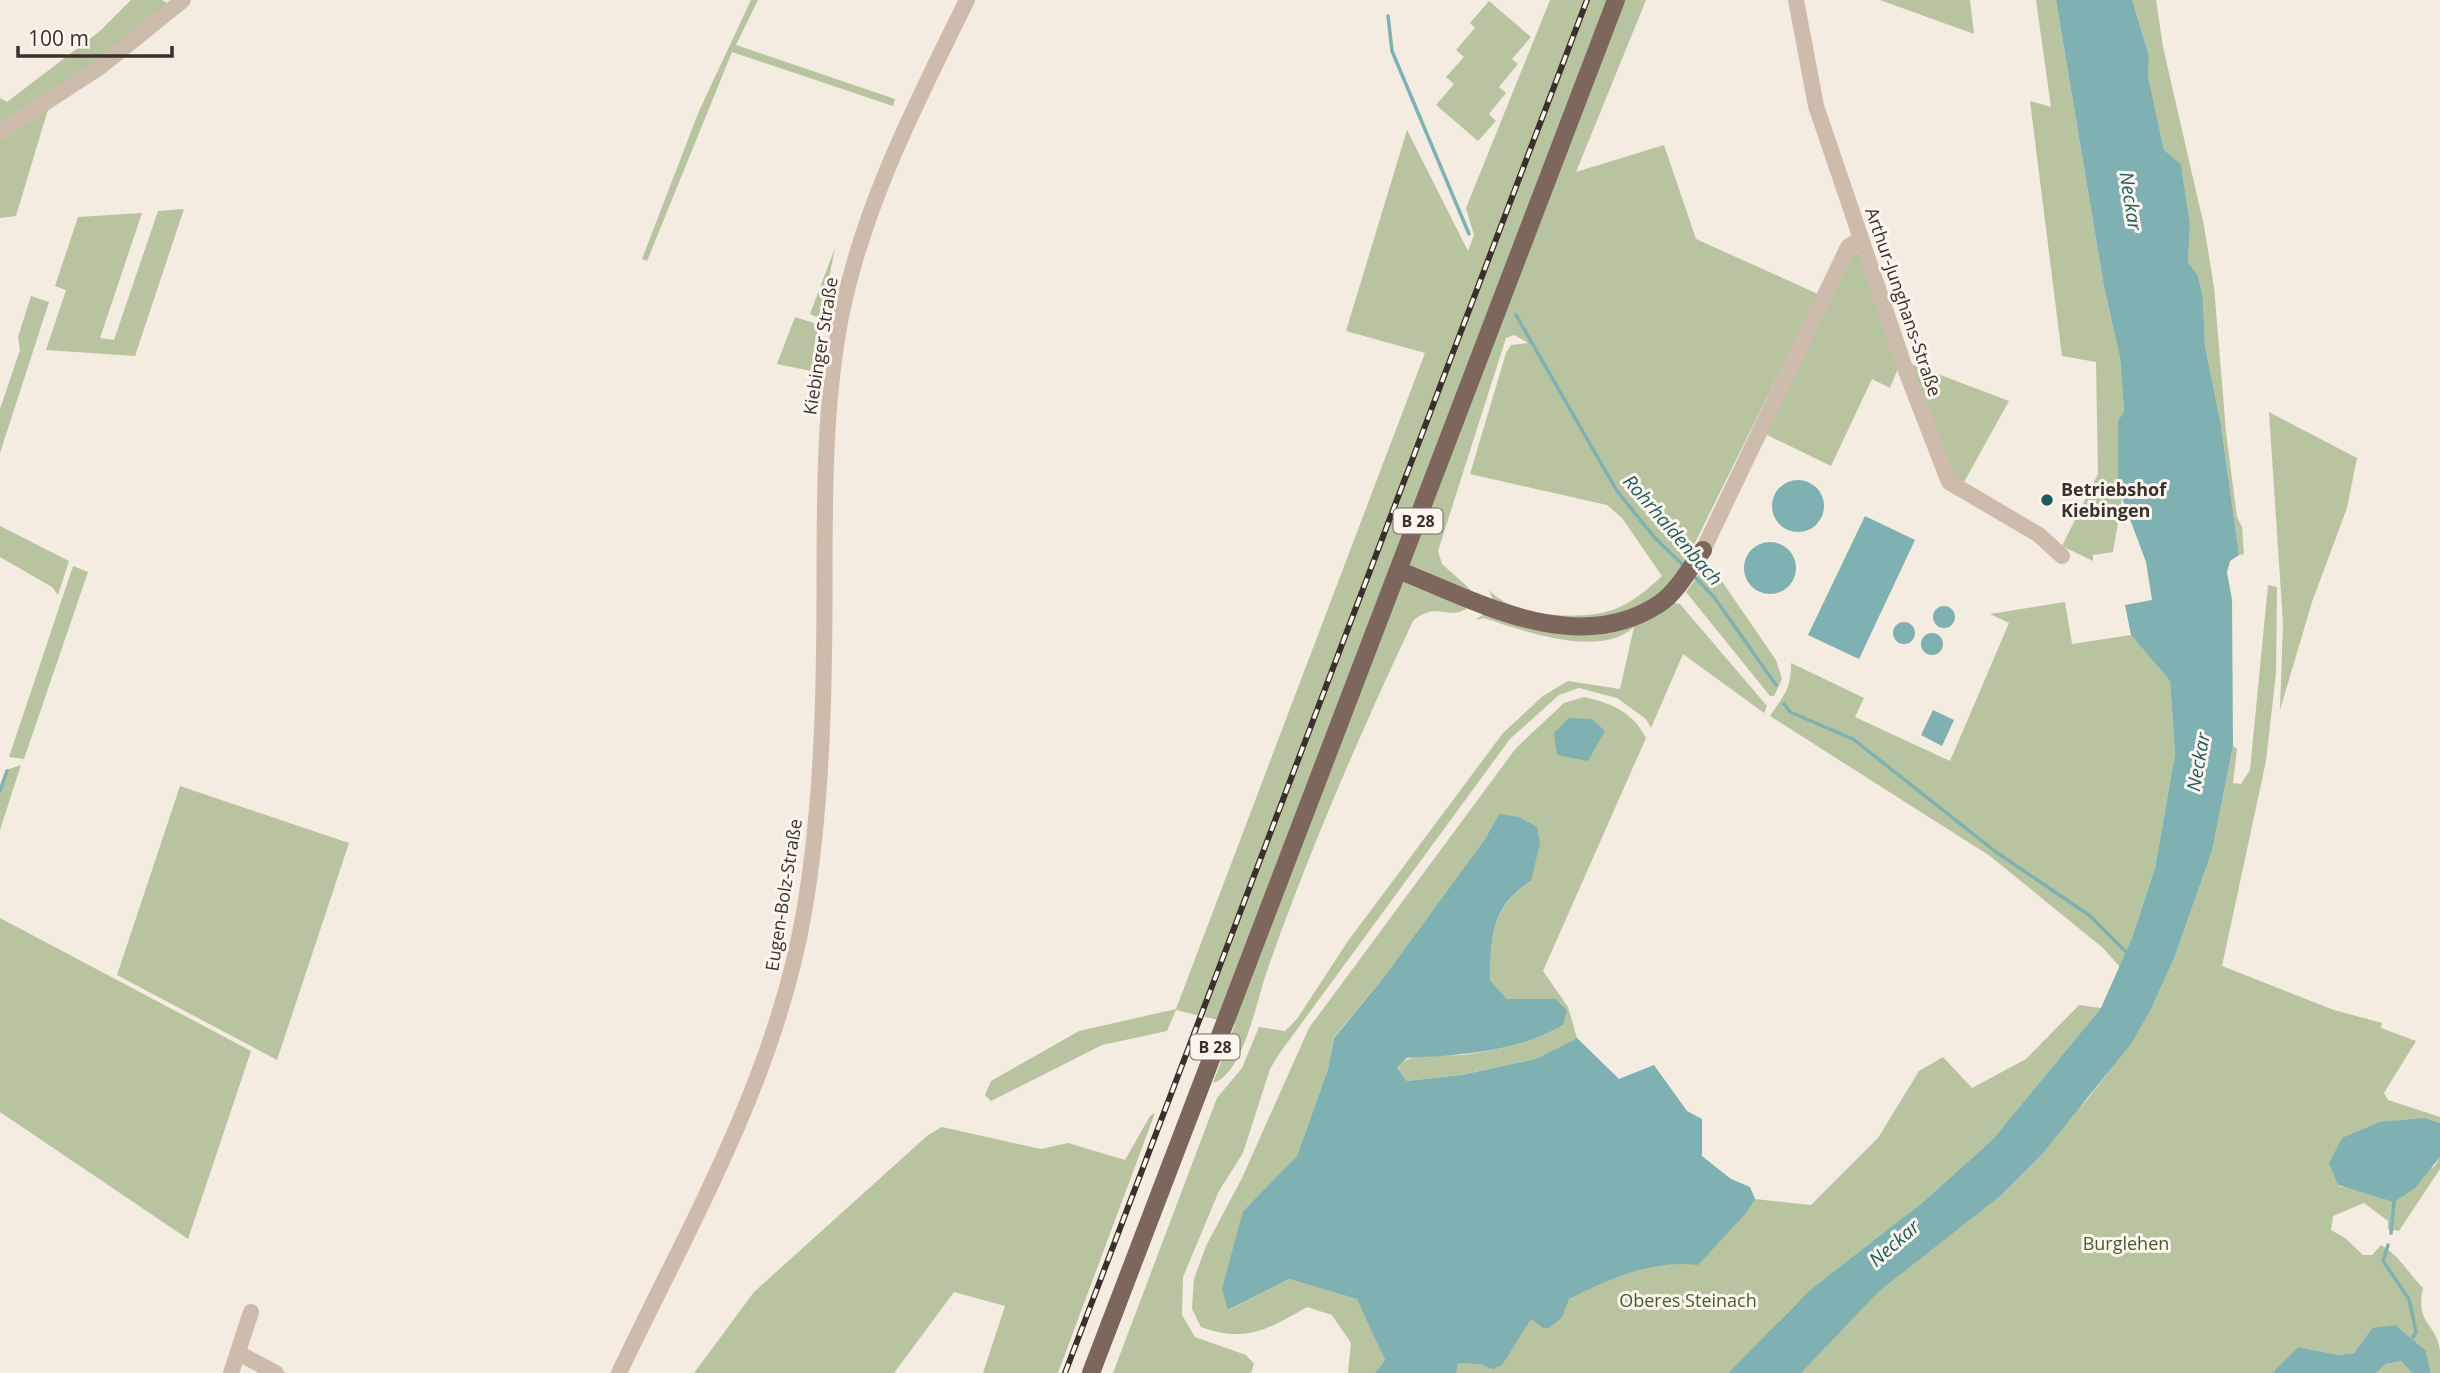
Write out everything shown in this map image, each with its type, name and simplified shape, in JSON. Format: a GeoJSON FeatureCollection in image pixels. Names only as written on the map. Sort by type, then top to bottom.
{"type":"FeatureCollection","features":[{"type":"Feature","properties":{"kind":"main road","name":"B 28"},"geometry":{"type":"LineString","coordinates":[[1091,1373],[1616,0]]}},
{"type":"Feature","properties":{"kind":"main road"},"geometry":{"type":"LineString","coordinates":[[1398,570],[1509,614],[1545,624],[1598,628],[1626,621],[1661,603],[1699,555]]}},
{"type":"Feature","properties":{"kind":"street"},"geometry":{"type":"LineString","coordinates":[[0,132],[100,67],[183,0]]}},
{"type":"Feature","properties":{"kind":"street","name":"Kiebinger Straße"},"geometry":{"type":"LineString","coordinates":[[824,597],[828,413],[846,294],[863,233],[883,177],[967,0]]}},
{"type":"Feature","properties":{"kind":"street","name":"Arthur-Junghans-Straße"},"geometry":{"type":"LineString","coordinates":[[1797,0],[1816,106],[1860,239],[1932,442],[1949,482],[2039,535],[2062,556]]}},
{"type":"Feature","properties":{"kind":"street"},"geometry":{"type":"LineString","coordinates":[[1699,555],[1848,247],[1860,239]]}},
{"type":"Feature","properties":{"kind":"street","name":"Eugen-Bolz-Straße"},"geometry":{"type":"LineString","coordinates":[[619,1373],[749,1100],[790,979],[807,894],[818,799],[824,597]]}},
{"type":"Feature","properties":{"kind":"street"},"geometry":{"type":"LineString","coordinates":[[231,1373],[251,1312]]}},
{"type":"Feature","properties":{"kind":"street"},"geometry":{"type":"LineString","coordinates":[[238,1353],[276,1373]]}},
{"type":"Feature","properties":{"kind":"green space"},"geometry":{"type":"Polygon","coordinates":[[[131,0],[162,0],[167,3],[113,53],[0,129],[0,98],[7,102],[100,31],[131,0]]]}},
{"type":"Feature","properties":{"kind":"green space"},"geometry":{"type":"Polygon","coordinates":[[[751,0],[758,0],[736,45],[895,99],[893,106],[732,52],[647,261],[642,259],[699,111],[751,0]]]}},
{"type":"Feature","properties":{"kind":"green space"},"geometry":{"type":"Polygon","coordinates":[[[1550,0],[1646,0],[1576,172],[1664,145],[1696,239],[1818,294],[1688,557],[1670,584],[1648,602],[1615,617],[1580,623],[1534,612],[1566,616],[1613,610],[1633,600],[1662,576],[1622,518],[1607,505],[1470,474],[1506,353],[1511,345],[1528,343],[1514,335],[1506,338],[1438,551],[1442,564],[1471,590],[1466,609],[1453,613],[1428,612],[1413,621],[1317,838],[1267,971],[1248,1035],[1233,1066],[1224,1077],[1213,1083],[1235,1024],[1176,1010],[1167,1031],[1102,1045],[991,1101],[985,1095],[991,1081],[1079,1031],[1176,1009],[1425,353],[1346,331],[1407,130],[1468,251],[1474,235],[1466,208],[1550,0]]]}},
{"type":"Feature","properties":{"kind":"green space"},"geometry":{"type":"Polygon","coordinates":[[[1880,0],[1970,0],[1974,34],[1880,0]]]}},
{"type":"Feature","properties":{"kind":"green space"},"geometry":{"type":"Polygon","coordinates":[[[2036,0],[2056,0],[2104,287],[2120,358],[2124,411],[2118,421],[2118,487],[2122,499],[2113,552],[2093,555],[2093,561],[2062,546],[2098,474],[2096,362],[2062,356],[2030,101],[2051,107],[2036,0]]]}},
{"type":"Feature","properties":{"kind":"green space"},"geometry":{"type":"Polygon","coordinates":[[[2132,0],[2156,0],[2163,47],[2204,226],[2214,287],[2226,432],[2237,517],[2242,527],[2244,554],[2239,555],[2221,425],[2205,346],[2203,298],[2198,276],[2188,262],[2190,224],[2181,164],[2164,150],[2148,76],[2149,56],[2132,0]]]}},
{"type":"Feature","properties":{"kind":"green space"},"geometry":{"type":"Polygon","coordinates":[[[1489,1],[1531,37],[1512,59],[1518,64],[1499,87],[1506,93],[1489,114],[1496,121],[1478,141],[1436,105],[1454,84],[1446,77],[1464,57],[1456,50],[1475,28],[1470,23],[1489,1]]]}},
{"type":"Feature","properties":{"kind":"green space"},"geometry":{"type":"Polygon","coordinates":[[[49,106],[16,216],[0,218],[0,136],[49,106]]]}},
{"type":"Feature","properties":{"kind":"green space"},"geometry":{"type":"Polygon","coordinates":[[[184,209],[135,356],[46,350],[66,290],[55,286],[78,217],[142,213],[100,338],[114,340],[158,211],[184,209]]]}},
{"type":"Feature","properties":{"kind":"green space"},"geometry":{"type":"Polygon","coordinates":[[[835,248],[821,319],[810,314],[835,248]]]}},
{"type":"Feature","properties":{"kind":"green space"},"geometry":{"type":"Polygon","coordinates":[[[1860,252],[1899,366],[1890,388],[1872,379],[1831,466],[1765,434],[1849,255],[1860,252]]]}},
{"type":"Feature","properties":{"kind":"green space"},"geometry":{"type":"Polygon","coordinates":[[[31,296],[49,302],[0,453],[0,409],[20,350],[18,337],[31,296]]]}},
{"type":"Feature","properties":{"kind":"green space"},"geometry":{"type":"Polygon","coordinates":[[[795,317],[817,324],[811,371],[777,364],[795,317]]]}},
{"type":"Feature","properties":{"kind":"green space"},"geometry":{"type":"Polygon","coordinates":[[[1909,363],[2009,401],[1964,482],[1952,476],[1909,363]]]}},
{"type":"Feature","properties":{"kind":"green space"},"geometry":{"type":"Polygon","coordinates":[[[2269,412],[2357,458],[2347,508],[2312,602],[2280,710],[2283,623],[2269,412]]]}},
{"type":"Feature","properties":{"kind":"green space"},"geometry":{"type":"Polygon","coordinates":[[[0,526],[69,561],[58,595],[52,587],[0,557],[0,526]]]}},
{"type":"Feature","properties":{"kind":"green space"},"geometry":{"type":"Polygon","coordinates":[[[1706,565],[1712,567],[1776,660],[1782,679],[1774,696],[1770,696],[1686,592],[1706,565]]]}},
{"type":"Feature","properties":{"kind":"green space"},"geometry":{"type":"Polygon","coordinates":[[[73,566],[88,572],[24,759],[9,757],[73,566]]]}},
{"type":"Feature","properties":{"kind":"green space","name":"Burglehen"},"geometry":{"type":"Polygon","coordinates":[[[2268,585],[2277,587],[2276,673],[2266,761],[2222,966],[2334,1010],[2382,1023],[2381,1028],[2416,1041],[2384,1093],[2388,1100],[2440,1117],[2440,1123],[2425,1118],[2338,1186],[2366,1192],[2434,1167],[2440,1157],[2440,1169],[2399,1231],[2388,1229],[2388,1221],[2364,1203],[2333,1216],[2331,1230],[2345,1238],[2363,1255],[2372,1255],[2381,1245],[2399,1259],[2423,1288],[2422,1309],[2438,1341],[2440,1373],[2431,1373],[2426,1351],[2372,1328],[2354,1353],[2340,1355],[2298,1347],[2272,1373],[1790,1373],[1863,1299],[2009,1180],[2086,1101],[2121,1056],[2152,1007],[2175,956],[2212,851],[2233,746],[2237,749],[2233,783],[2241,784],[2250,770],[2268,585]]]}},
{"type":"Feature","properties":{"kind":"green space"},"geometry":{"type":"Polygon","coordinates":[[[1489,590],[1500,599],[1526,610],[1494,602],[1489,590]]]}},
{"type":"Feature","properties":{"kind":"green space"},"geometry":{"type":"Polygon","coordinates":[[[1672,602],[1680,604],[1767,706],[1764,713],[1683,654],[1651,728],[1646,719],[1617,698],[1579,688],[1559,695],[1510,739],[1279,1054],[1270,1069],[1243,1153],[1219,1191],[1183,1277],[1182,1315],[1195,1337],[1246,1355],[1254,1364],[1251,1373],[1113,1373],[1217,1098],[1242,1068],[1259,1027],[1285,1031],[1297,1019],[1348,941],[1503,733],[1543,696],[1568,681],[1620,689],[1634,627],[1619,636],[1582,642],[1540,635],[1484,618],[1475,620],[1486,613],[1558,631],[1605,633],[1628,628],[1650,618],[1672,602]]]}},
{"type":"Feature","properties":{"kind":"green space"},"geometry":{"type":"Polygon","coordinates":[[[2065,602],[2072,644],[2131,635],[2170,681],[2175,754],[2155,868],[2120,967],[2103,948],[1990,856],[1770,716],[1788,686],[1791,663],[1864,698],[1855,717],[1950,761],[2009,623],[1990,614],[2065,602]]]}},
{"type":"Feature","properties":{"kind":"green space"},"geometry":{"type":"Polygon","coordinates":[[[1584,697],[1603,702],[1628,715],[1646,738],[1543,971],[1568,1007],[1577,1038],[1535,1059],[1460,1075],[1407,1081],[1397,1066],[1422,1056],[1461,1055],[1507,1047],[1541,1036],[1563,1025],[1556,999],[1507,999],[1490,980],[1491,950],[1496,924],[1508,901],[1531,881],[1499,814],[1485,839],[1384,977],[1334,1037],[1328,1069],[1297,1156],[1243,1211],[1229,1310],[1289,1279],[1358,1299],[1385,1360],[1375,1373],[1348,1373],[1351,1343],[1332,1315],[1307,1307],[1256,1332],[1231,1334],[1201,1327],[1192,1309],[1194,1279],[1206,1246],[1242,1178],[1309,1028],[1516,748],[1564,703],[1584,697]]]}},
{"type":"Feature","properties":{"kind":"green space"},"geometry":{"type":"Polygon","coordinates":[[[21,765],[0,830],[0,786],[6,770],[21,765]]]}},
{"type":"Feature","properties":{"kind":"green space"},"geometry":{"type":"Polygon","coordinates":[[[180,786],[349,843],[277,1060],[117,975],[180,786]]]}},
{"type":"Feature","properties":{"kind":"green space"},"geometry":{"type":"Polygon","coordinates":[[[0,918],[251,1051],[188,1239],[0,1112],[0,918]]]}},
{"type":"Feature","properties":{"kind":"green space","name":"Oberes Steinach"},"geometry":{"type":"Polygon","coordinates":[[[2079,1005],[2101,1008],[1993,1139],[1922,1203],[1799,1301],[1728,1373],[1445,1373],[1488,1232],[1747,1212],[1755,1199],[1811,1205],[1878,1138],[1919,1071],[1943,1057],[1972,1088],[2026,1059],[2079,1005]]]}},
{"type":"Feature","properties":{"kind":"green space"},"geometry":{"type":"Polygon","coordinates":[[[1155,1113],[1058,1373],[983,1373],[1005,1306],[954,1292],[894,1373],[694,1373],[754,1292],[928,1135],[942,1127],[1041,1149],[1068,1143],[1125,1160],[1150,1116],[1155,1113]]]}},
{"type":"Feature","properties":{"kind":"green space"},"geometry":{"type":"Polygon","coordinates":[[[2401,1361],[2412,1373],[2376,1373],[2386,1364],[2401,1361]]]}},
{"type":"Feature","properties":{"kind":"water","name":"Neckar"},"geometry":{"type":"Polygon","coordinates":[[[2056,0],[2132,0],[2149,56],[2148,76],[2164,150],[2181,164],[2190,224],[2188,262],[2198,276],[2203,298],[2205,346],[2221,425],[2239,555],[2230,561],[2227,572],[2232,600],[2233,746],[2212,851],[2175,956],[2152,1007],[2131,1044],[2042,1154],[2000,1196],[1878,1292],[1801,1373],[1728,1373],[1809,1291],[1922,1203],[1993,1139],[2101,1008],[2132,938],[2155,868],[2175,754],[2170,681],[2131,635],[2125,605],[2152,600],[2146,562],[2118,487],[2118,421],[2124,411],[2120,358],[2104,287],[2056,0]]]}},
{"type":"Feature","properties":{"kind":"water"},"geometry":{"type":"Polygon","coordinates":[[[1798,480],[1817,487],[1824,506],[1817,525],[1798,532],[1779,525],[1772,506],[1779,487],[1798,480]]]}},
{"type":"Feature","properties":{"kind":"water"},"geometry":{"type":"Polygon","coordinates":[[[1865,516],[1915,540],[1859,659],[1808,635],[1865,516]]]}},
{"type":"Feature","properties":{"kind":"water"},"geometry":{"type":"Polygon","coordinates":[[[1770,542],[1789,549],[1796,568],[1789,587],[1770,594],[1751,587],[1744,568],[1751,549],[1770,542]]]}},
{"type":"Feature","properties":{"kind":"water"},"geometry":{"type":"Polygon","coordinates":[[[1944,606],[1952,609],[1955,617],[1952,625],[1944,628],[1936,625],[1933,617],[1936,609],[1944,606]]]}},
{"type":"Feature","properties":{"kind":"water"},"geometry":{"type":"Polygon","coordinates":[[[1904,622],[1912,625],[1915,633],[1912,641],[1904,644],[1896,641],[1893,633],[1896,625],[1904,622]]]}},
{"type":"Feature","properties":{"kind":"water"},"geometry":{"type":"Polygon","coordinates":[[[1932,633],[1940,636],[1943,644],[1940,652],[1932,655],[1924,652],[1921,644],[1924,636],[1932,633]]]}},
{"type":"Feature","properties":{"kind":"water"},"geometry":{"type":"Polygon","coordinates":[[[1933,710],[1954,720],[1942,746],[1921,735],[1933,710]]]}},
{"type":"Feature","properties":{"kind":"water"},"geometry":{"type":"Polygon","coordinates":[[[1569,718],[1592,719],[1605,731],[1588,761],[1557,755],[1554,733],[1569,718]]]}},
{"type":"Feature","properties":{"kind":"water"},"geometry":{"type":"Polygon","coordinates":[[[1499,814],[1519,817],[1537,827],[1540,843],[1531,881],[1508,901],[1496,924],[1491,950],[1490,980],[1507,999],[1556,999],[1567,1011],[1563,1025],[1526,1042],[1507,1047],[1467,1054],[1407,1058],[1397,1067],[1407,1081],[1461,1075],[1535,1059],[1577,1038],[1619,1079],[1654,1065],[1687,1111],[1702,1119],[1702,1156],[1731,1179],[1750,1187],[1755,1199],[1747,1212],[1698,1265],[1665,1265],[1632,1272],[1569,1299],[1562,1317],[1549,1328],[1543,1328],[1531,1319],[1502,1365],[1493,1369],[1480,1364],[1458,1363],[1456,1373],[1375,1373],[1385,1360],[1357,1299],[1289,1279],[1228,1310],[1222,1289],[1243,1211],[1297,1156],[1328,1069],[1334,1038],[1384,977],[1485,839],[1499,814]]]}},
{"type":"Feature","properties":{"kind":"water"},"geometry":{"type":"Polygon","coordinates":[[[2425,1118],[2440,1123],[2440,1157],[2415,1188],[2394,1202],[2338,1185],[2329,1163],[2342,1138],[2380,1122],[2425,1118]]]}},
{"type":"Feature","properties":{"kind":"water"},"geometry":{"type":"Polygon","coordinates":[[[2395,1325],[2426,1351],[2431,1373],[2412,1373],[2401,1361],[2386,1364],[2376,1373],[2272,1373],[2298,1347],[2340,1355],[2354,1353],[2372,1328],[2395,1325]]]}},
{"type":"Feature","properties":{"kind":"waterway","name":"Rohrhaldenbach"},"geometry":{"type":"LineString","coordinates":[[1388,16],[1392,51],[1469,234]]}},
{"type":"Feature","properties":{"kind":"waterway","name":"Rohrhaldenbach"},"geometry":{"type":"LineString","coordinates":[[1516,315],[1617,491],[1655,538],[1685,567]]}},
{"type":"Feature","properties":{"kind":"waterway","name":"Rohrhaldenbach"},"geometry":{"type":"LineString","coordinates":[[1693,575],[1714,597],[1776,685]]}},
{"type":"Feature","properties":{"kind":"waterway","name":"Rohrhaldenbach"},"geometry":{"type":"LineString","coordinates":[[1784,704],[1790,712],[1853,739],[1996,852],[2089,915],[2128,954]]}},
{"type":"Feature","properties":{"kind":"waterway"},"geometry":{"type":"LineString","coordinates":[[0,791],[7,771]]}},
{"type":"Feature","properties":{"kind":"waterway"},"geometry":{"type":"LineString","coordinates":[[2391,1233],[2394,1202]]}},
{"type":"Feature","properties":{"kind":"waterway"},"geometry":{"type":"LineString","coordinates":[[2388,1245],[2383,1261],[2409,1299],[2416,1332],[2413,1337]]}},
{"type":"Feature","properties":{"kind":"railway"},"geometry":{"type":"LineString","coordinates":[[1065,1373],[1587,0]]}},
{"type":"Feature","properties":{"kind":"place","name":"Betriebshof Kiebingen"},"geometry":{"type":"Point","coordinates":[2047,500]}}]}
